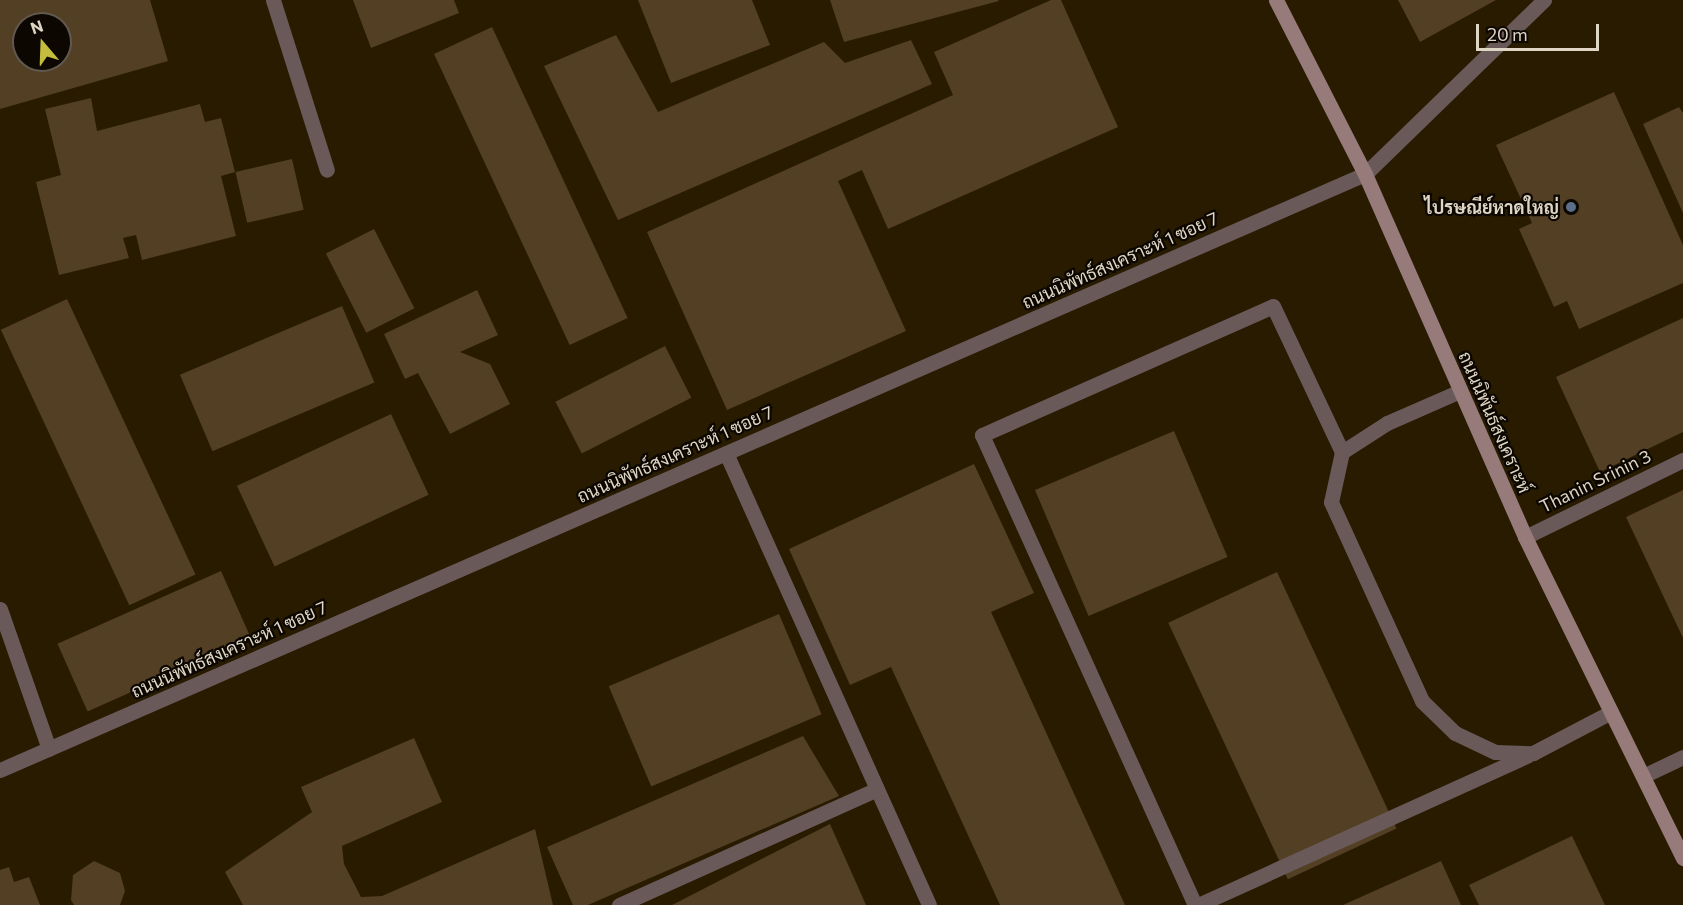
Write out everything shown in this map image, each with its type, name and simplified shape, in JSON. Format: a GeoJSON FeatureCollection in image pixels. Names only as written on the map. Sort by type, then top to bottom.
{"type":"FeatureCollection","features":[{"type":"Feature","properties":{"kind":"main road","name":"ถนนนิพันธ์สงเคราะห์"},"geometry":{"type":"LineString","coordinates":[[1276,0],[1365,174],[1525,537],[1683,858]]}},
{"type":"Feature","properties":{"kind":"street"},"geometry":{"type":"LineString","coordinates":[[273,0],[327,170]]}},
{"type":"Feature","properties":{"kind":"street"},"geometry":{"type":"LineString","coordinates":[[1365,174],[1544,0]]}},
{"type":"Feature","properties":{"kind":"street","name":"ถนนนิพัทธ์สงเคราะห์ 1 ซอย 7"},"geometry":{"type":"LineString","coordinates":[[0,770],[1365,174]]}},
{"type":"Feature","properties":{"kind":"street"},"geometry":{"type":"LineString","coordinates":[[1533,753],[1495,752],[1455,733],[1422,701],[1331,502],[1342,452],[1273,306],[982,435],[1196,905],[1533,753],[1611,712]]}},
{"type":"Feature","properties":{"kind":"street"},"geometry":{"type":"LineString","coordinates":[[1342,452],[1387,423],[1460,390]]}},
{"type":"Feature","properties":{"kind":"street"},"geometry":{"type":"LineString","coordinates":[[726,453],[875,790],[929,905]]}},
{"type":"Feature","properties":{"kind":"street","name":"Thanin Srinin 3"},"geometry":{"type":"LineString","coordinates":[[1525,537],[1683,460]]}},
{"type":"Feature","properties":{"kind":"street"},"geometry":{"type":"LineString","coordinates":[[0,609],[49,749]]}},
{"type":"Feature","properties":{"kind":"street"},"geometry":{"type":"LineString","coordinates":[[1643,777],[1683,757]]}},
{"type":"Feature","properties":{"kind":"street"},"geometry":{"type":"LineString","coordinates":[[619,905],[875,790]]}},
{"type":"Feature","properties":{"kind":"building"},"geometry":{"type":"Polygon","coordinates":[[[0,0],[150,0],[168,61],[0,109],[0,0]]]}},
{"type":"Feature","properties":{"kind":"building"},"geometry":{"type":"Polygon","coordinates":[[[353,0],[454,0],[459,13],[371,48],[353,0]]]}},
{"type":"Feature","properties":{"kind":"building"},"geometry":{"type":"Polygon","coordinates":[[[638,0],[752,0],[770,45],[671,83],[638,0]]]}},
{"type":"Feature","properties":{"kind":"building"},"geometry":{"type":"Polygon","coordinates":[[[830,0],[998,0],[999,1],[844,42],[830,0]]]}},
{"type":"Feature","properties":{"kind":"building"},"geometry":{"type":"Polygon","coordinates":[[[1051,0],[1061,0],[1118,127],[888,229],[862,170],[838,181],[906,331],[727,410],[647,232],[953,95],[934,52],[1051,0]]]}},
{"type":"Feature","properties":{"kind":"building"},"geometry":{"type":"Polygon","coordinates":[[[1398,0],[1496,0],[1420,42],[1398,0]]]}},
{"type":"Feature","properties":{"kind":"building"},"geometry":{"type":"Polygon","coordinates":[[[492,27],[628,318],[570,345],[434,54],[492,27]]]}},
{"type":"Feature","properties":{"kind":"building"},"geometry":{"type":"Polygon","coordinates":[[[616,35],[658,112],[824,42],[845,63],[911,40],[932,84],[618,220],[544,66],[616,35]]]}},
{"type":"Feature","properties":{"kind":"building"},"geometry":{"type":"Polygon","coordinates":[[[1614,92],[1683,245],[1683,283],[1579,329],[1567,301],[1554,307],[1519,229],[1532,223],[1496,145],[1614,92]]]}},
{"type":"Feature","properties":{"kind":"building"},"geometry":{"type":"Polygon","coordinates":[[[91,98],[97,131],[200,104],[205,122],[221,118],[235,172],[221,176],[236,236],[142,260],[136,235],[123,238],[129,258],[59,275],[36,182],[61,175],[45,109],[91,98]]]}},
{"type":"Feature","properties":{"kind":"building"},"geometry":{"type":"Polygon","coordinates":[[[1679,107],[1683,113],[1683,213],[1643,124],[1679,107]]]}},
{"type":"Feature","properties":{"kind":"building"},"geometry":{"type":"Polygon","coordinates":[[[292,159],[304,210],[247,223],[235,172],[292,159]]]}},
{"type":"Feature","properties":{"kind":"building"},"geometry":{"type":"Polygon","coordinates":[[[374,229],[414,308],[366,333],[326,254],[374,229]]]}},
{"type":"Feature","properties":{"kind":"building"},"geometry":{"type":"Polygon","coordinates":[[[477,290],[498,335],[460,352],[490,364],[510,404],[450,434],[418,373],[405,379],[384,334],[477,290]]]}},
{"type":"Feature","properties":{"kind":"building"},"geometry":{"type":"Polygon","coordinates":[[[67,299],[195,575],[129,605],[1,330],[67,299]]]}},
{"type":"Feature","properties":{"kind":"building"},"geometry":{"type":"Polygon","coordinates":[[[342,306],[374,382],[212,451],[180,375],[342,306]]]}},
{"type":"Feature","properties":{"kind":"building"},"geometry":{"type":"Polygon","coordinates":[[[1683,318],[1683,432],[1600,472],[1556,377],[1683,318]]]}},
{"type":"Feature","properties":{"kind":"building"},"geometry":{"type":"Polygon","coordinates":[[[665,346],[691,398],[582,454],[555,402],[665,346]]]}},
{"type":"Feature","properties":{"kind":"building"},"geometry":{"type":"Polygon","coordinates":[[[391,414],[429,495],[275,567],[237,486],[391,414]]]}},
{"type":"Feature","properties":{"kind":"building"},"geometry":{"type":"Polygon","coordinates":[[[1174,431],[1228,557],[1089,616],[1035,490],[1174,431]]]}},
{"type":"Feature","properties":{"kind":"building"},"geometry":{"type":"Polygon","coordinates":[[[974,464],[1034,593],[991,612],[1125,905],[1000,905],[891,667],[850,685],[789,549],[974,464]]]}},
{"type":"Feature","properties":{"kind":"building"},"geometry":{"type":"Polygon","coordinates":[[[1683,490],[1683,638],[1626,517],[1683,490]]]}},
{"type":"Feature","properties":{"kind":"building"},"geometry":{"type":"Polygon","coordinates":[[[221,571],[251,639],[88,711],[57,644],[221,571]]]}},
{"type":"Feature","properties":{"kind":"building"},"geometry":{"type":"Polygon","coordinates":[[[1277,572],[1397,828],[1288,879],[1168,623],[1277,572]]]}},
{"type":"Feature","properties":{"kind":"building"},"geometry":{"type":"Polygon","coordinates":[[[779,614],[822,714],[651,787],[609,686],[779,614]]]}},
{"type":"Feature","properties":{"kind":"building"},"geometry":{"type":"Polygon","coordinates":[[[803,736],[839,796],[588,905],[573,905],[547,847],[803,736]]]}},
{"type":"Feature","properties":{"kind":"building"},"geometry":{"type":"Polygon","coordinates":[[[414,738],[442,802],[342,846],[344,864],[361,897],[382,896],[535,829],[553,905],[243,905],[225,872],[312,812],[301,787],[414,738]]]}},
{"type":"Feature","properties":{"kind":"building"},"geometry":{"type":"Polygon","coordinates":[[[830,824],[866,905],[672,905],[830,824]]]}},
{"type":"Feature","properties":{"kind":"building"},"geometry":{"type":"Polygon","coordinates":[[[1572,836],[1605,905],[1479,905],[1469,885],[1572,836]]]}},
{"type":"Feature","properties":{"kind":"building"},"geometry":{"type":"Polygon","coordinates":[[[94,861],[120,873],[125,891],[120,905],[74,905],[71,900],[73,875],[94,861]]]}},
{"type":"Feature","properties":{"kind":"building"},"geometry":{"type":"Polygon","coordinates":[[[1441,861],[1461,905],[1343,905],[1441,861]]]}},
{"type":"Feature","properties":{"kind":"building"},"geometry":{"type":"Polygon","coordinates":[[[9,867],[14,882],[29,877],[40,905],[0,905],[0,870],[9,867]]]}},
{"type":"Feature","properties":{"kind":"place","name":"ไปรษณีย์หาดใหญ่"},"geometry":{"type":"Point","coordinates":[1571,207]}}]}
